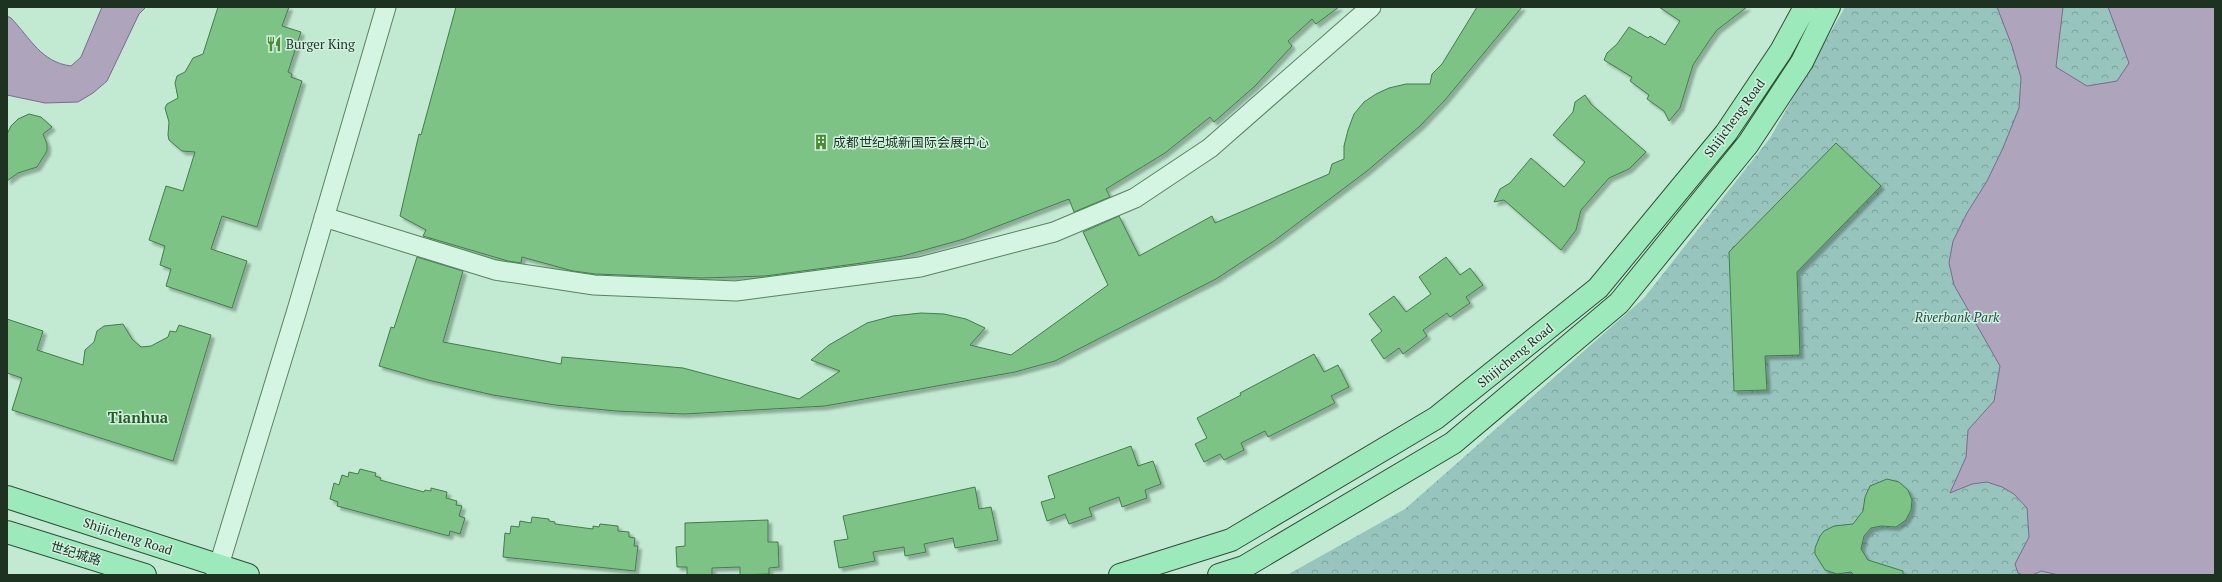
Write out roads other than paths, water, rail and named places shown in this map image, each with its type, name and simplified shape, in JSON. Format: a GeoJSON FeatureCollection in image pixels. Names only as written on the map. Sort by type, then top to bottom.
{"type":"FeatureCollection","features":[{"type":"Feature","properties":{"kind":"main road","name":"Shijicheng Road"},"geometry":{"type":"LineString","coordinates":[[1120,575],[1231,540],[1436,418],[1598,288],[1726,133],[1781,51],[1805,7]]}},
{"type":"Feature","properties":{"kind":"main road","name":"Shijicheng Road"},"geometry":{"type":"LineString","coordinates":[[1219,575],[1244,567],[1453,443],[1619,303],[1748,144],[1802,62],[1829,7]]}},
{"type":"Feature","properties":{"kind":"main road","name":"Shijicheng Road"},"geometry":{"type":"LineString","coordinates":[[7,497],[218,570],[248,575]]}},
{"type":"Feature","properties":{"kind":"main road","name":"世纪城路"},"geometry":{"type":"LineString","coordinates":[[7,532],[145,575]]}},
{"type":"Feature","properties":{"kind":"street"},"geometry":{"type":"LineString","coordinates":[[218,570],[386,7]]}},
{"type":"Feature","properties":{"kind":"street"},"geometry":{"type":"LineString","coordinates":[[324,217],[495,270],[594,285],[736,291],[920,267],[1054,232],[1135,198],[1210,148],[1371,7]]}},
{"type":"Feature","properties":{"kind":"place","name":"Burger King"},"geometry":{"type":"Point","coordinates":[274,44]}},
{"type":"Feature","properties":{"kind":"place","name":"成都世纪城新国际会展中心"},"geometry":{"type":"Point","coordinates":[821,142]}},
{"type":"Feature","properties":{"kind":"district","name":"Tianhua"},"geometry":{"type":"Point","coordinates":[138,417]}},
{"type":"Feature","properties":{"kind":"park label","name":"Riverbank Park"},"geometry":{"type":"Point","coordinates":[1957,317]}}]}
